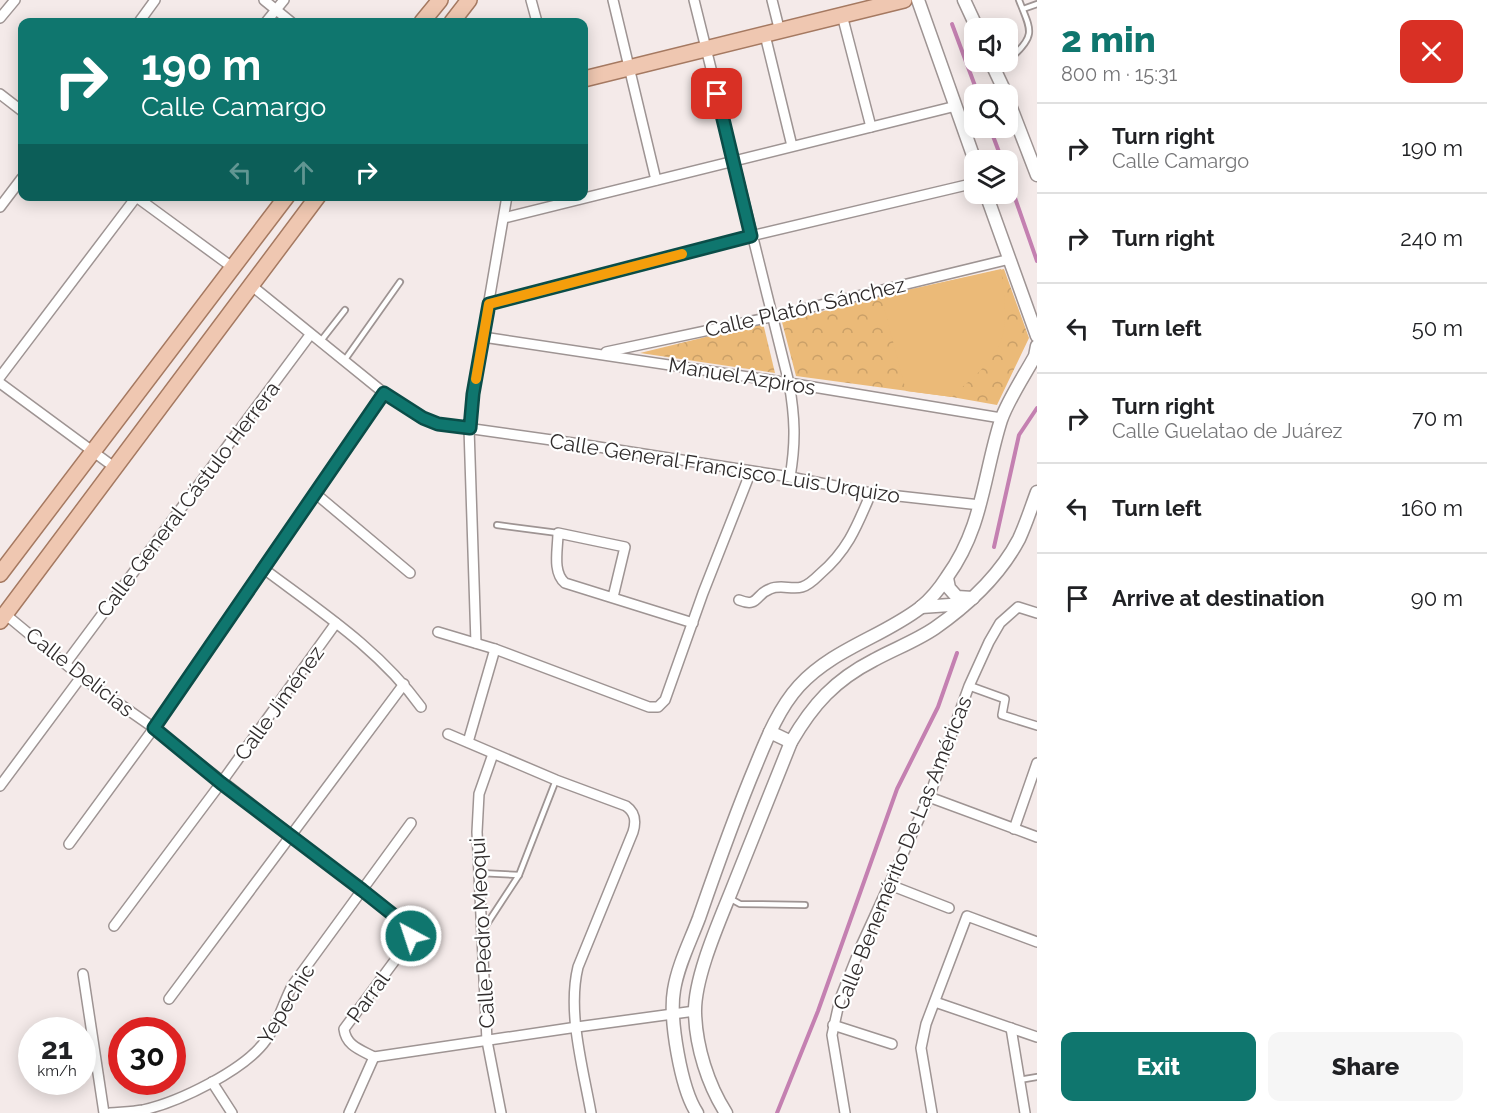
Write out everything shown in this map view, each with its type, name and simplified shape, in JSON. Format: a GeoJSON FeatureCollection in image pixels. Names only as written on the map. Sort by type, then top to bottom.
{"type":"FeatureCollection","features":[{"type":"Feature","properties":{"kind":"main road"},"geometry":{"type":"LineString","coordinates":[[425,18],[440,0]]}},
{"type":"Feature","properties":{"kind":"main road"},"geometry":{"type":"LineString","coordinates":[[455,18],[470,0]]}},
{"type":"Feature","properties":{"kind":"main road"},"geometry":{"type":"LineString","coordinates":[[588,78],[772,34],[847,9],[904,0]]}},
{"type":"Feature","properties":{"kind":"main road"},"geometry":{"type":"LineString","coordinates":[[0,574],[232,267],[279,201]]}},
{"type":"Feature","properties":{"kind":"main road"},"geometry":{"type":"LineString","coordinates":[[3,617],[314,201]]}},
{"type":"Feature","properties":{"kind":"street"},"geometry":{"type":"LineString","coordinates":[[0,18],[15,0]]}},
{"type":"Feature","properties":{"kind":"street"},"geometry":{"type":"LineString","coordinates":[[142,18],[155,0]]}},
{"type":"Feature","properties":{"kind":"street"},"geometry":{"type":"LineString","coordinates":[[264,0],[286,18]]}},
{"type":"Feature","properties":{"kind":"street"},"geometry":{"type":"LineString","coordinates":[[269,18],[284,0]]}},
{"type":"Feature","properties":{"kind":"street"},"geometry":{"type":"LineString","coordinates":[[531,0],[536,18]]}},
{"type":"Feature","properties":{"kind":"street"},"geometry":{"type":"LineString","coordinates":[[613,0],[656,180]]}},
{"type":"Feature","properties":{"kind":"street"},"geometry":{"type":"LineString","coordinates":[[694,0],[789,383],[795,427],[790,477]]}},
{"type":"Feature","properties":{"kind":"street"},"geometry":{"type":"LineString","coordinates":[[772,0],[772,34],[792,146]]}},
{"type":"Feature","properties":{"kind":"street"},"geometry":{"type":"LineString","coordinates":[[918,0],[971,150]]}},
{"type":"Feature","properties":{"kind":"street"},"geometry":{"type":"LineString","coordinates":[[964,0],[972,18]]}},
{"type":"Feature","properties":{"kind":"street"},"geometry":{"type":"LineString","coordinates":[[847,9],[871,127]]}},
{"type":"Feature","properties":{"kind":"street"},"geometry":{"type":"LineString","coordinates":[[0,94],[18,108]]}},
{"type":"Feature","properties":{"kind":"street"},"geometry":{"type":"LineString","coordinates":[[588,195],[956,106]]}},
{"type":"Feature","properties":{"kind":"street"},"geometry":{"type":"LineString","coordinates":[[1018,125],[1036,170]]}},
{"type":"Feature","properties":{"kind":"street"},"geometry":{"type":"LineString","coordinates":[[0,207],[18,183]]}},
{"type":"Feature","properties":{"kind":"street"},"geometry":{"type":"LineString","coordinates":[[489,304],[751,236],[964,186]]}},
{"type":"Feature","properties":{"kind":"street"},"geometry":{"type":"LineString","coordinates":[[0,377],[133,201]]}},
{"type":"Feature","properties":{"kind":"street"},"geometry":{"type":"LineString","coordinates":[[141,201],[232,267]]}},
{"type":"Feature","properties":{"kind":"street"},"geometry":{"type":"LineString","coordinates":[[476,643],[470,428],[506,201]]}},
{"type":"Feature","properties":{"kind":"street"},"geometry":{"type":"LineString","coordinates":[[504,218],[566,201]]}},
{"type":"Feature","properties":{"kind":"street"},"geometry":{"type":"LineString","coordinates":[[990,204],[1037,336]]}},
{"type":"Feature","properties":{"kind":"street","name":"Calle Platón Sánchez"},"geometry":{"type":"LineString","coordinates":[[599,354],[1010,259]]}},
{"type":"Feature","properties":{"kind":"street","name":"Calle General Francisco Luis Urquizo"},"geometry":{"type":"LineString","coordinates":[[252,286],[384,393],[423,418],[438,424],[790,477],[871,493],[980,505]]}},
{"type":"Feature","properties":{"kind":"street","name":"Calle General Cástulo Herrera"},"geometry":{"type":"LineString","coordinates":[[66,663],[310,334]]}},
{"type":"Feature","properties":{"kind":"street","name":"Manuel Azpiros"},"geometry":{"type":"LineString","coordinates":[[483,337],[789,383],[1001,418]]}},
{"type":"Feature","properties":{"kind":"street"},"geometry":{"type":"LineString","coordinates":[[695,1112],[678,1054],[672,1016],[674,991],[685,953],[740,803],[770,732],[798,687],[816,670],[843,651],[921,607],[946,578],[973,532],[1001,418],[1035,357],[1037,346]]}},
{"type":"Feature","properties":{"kind":"street"},"geometry":{"type":"LineString","coordinates":[[0,383],[114,467]]}},
{"type":"Feature","properties":{"kind":"street"},"geometry":{"type":"LineString","coordinates":[[69,844],[154,728],[384,393]]}},
{"type":"Feature","properties":{"kind":"street"},"geometry":{"type":"LineString","coordinates":[[438,632],[495,649],[649,707],[658,707],[665,700],[703,593],[751,471]]}},
{"type":"Feature","properties":{"kind":"street"},"geometry":{"type":"LineString","coordinates":[[726,1113],[703,1061],[698,1036],[695,1011],[701,976],[715,932],[791,742],[804,719],[825,693],[849,674],[934,628],[973,598],[1005,563],[1019,538],[1037,492]]}},
{"type":"Feature","properties":{"kind":"street"},"geometry":{"type":"LineString","coordinates":[[739,600],[747,603],[753,602],[768,589],[799,588],[811,582],[847,545],[871,493]]}},
{"type":"Feature","properties":{"kind":"street"},"geometry":{"type":"LineString","coordinates":[[316,494],[410,573]]}},
{"type":"Feature","properties":{"kind":"street"},"geometry":{"type":"LineString","coordinates":[[613,597],[625,547],[558,533],[557,571],[562,581],[693,623]]}},
{"type":"Feature","properties":{"kind":"street"},"geometry":{"type":"LineString","coordinates":[[264,570],[336,623],[405,684],[422,707]]}},
{"type":"Feature","properties":{"kind":"street"},"geometry":{"type":"LineString","coordinates":[[946,578],[949,588],[957,597],[973,598]]}},
{"type":"Feature","properties":{"kind":"street"},"geometry":{"type":"LineString","coordinates":[[921,607],[963,606]]}},
{"type":"Feature","properties":{"kind":"street","name":"Calle Benemérito De Las Américas"},"geometry":{"type":"LineString","coordinates":[[845,1113],[832,1048],[833,1025],[840,999],[861,946],[929,797],[969,686],[989,642],[1000,623],[1018,607],[1037,614]]}},
{"type":"Feature","properties":{"kind":"street","name":"Calle Delicias"},"geometry":{"type":"LineString","coordinates":[[3,617],[66,663],[81,677],[154,728],[221,783],[362,890],[406,925],[410,931]]}},
{"type":"Feature","properties":{"kind":"street","name":"Calle Jiménez"},"geometry":{"type":"LineString","coordinates":[[114,926],[336,623]]}},
{"type":"Feature","properties":{"kind":"street"},"geometry":{"type":"LineString","coordinates":[[468,742],[495,649]]}},
{"type":"Feature","properties":{"kind":"street"},"geometry":{"type":"LineString","coordinates":[[0,786],[81,677]]}},
{"type":"Feature","properties":{"kind":"street"},"geometry":{"type":"LineString","coordinates":[[169,999],[405,684]]}},
{"type":"Feature","properties":{"kind":"street"},"geometry":{"type":"LineString","coordinates":[[969,686],[1005,699],[1002,715],[1037,726]]}},
{"type":"Feature","properties":{"kind":"street"},"geometry":{"type":"LineString","coordinates":[[770,732],[791,742]]}},
{"type":"Feature","properties":{"kind":"street"},"geometry":{"type":"LineString","coordinates":[[448,734],[556,780],[626,806],[634,814],[636,823],[633,832],[578,967],[573,990],[591,1113]]}},
{"type":"Feature","properties":{"kind":"street","name":"Calle Pedro Meoqui"},"geometry":{"type":"LineString","coordinates":[[493,754],[479,794],[477,813],[487,1041],[501,1113]]}},
{"type":"Feature","properties":{"kind":"street"},"geometry":{"type":"LineString","coordinates":[[1014,829],[1037,763]]}},
{"type":"Feature","properties":{"kind":"street"},"geometry":{"type":"LineString","coordinates":[[929,797],[1037,837]]}},
{"type":"Feature","properties":{"kind":"street","name":"Yepechic"},"geometry":{"type":"LineString","coordinates":[[110,1113],[145,1111],[179,1097],[212,1082],[257,1052],[268,1038],[292,986],[411,823]]}},
{"type":"Feature","properties":{"kind":"street"},"geometry":{"type":"LineString","coordinates":[[890,885],[949,908]]}},
{"type":"Feature","properties":{"kind":"street"},"geometry":{"type":"LineString","coordinates":[[932,1113],[921,1048],[966,916],[1037,942]]}},
{"type":"Feature","properties":{"kind":"street","name":"Parral"},"geometry":{"type":"LineString","coordinates":[[374,1056],[351,1044],[344,1034],[346,1025],[410,940],[410,931]]}},
{"type":"Feature","properties":{"kind":"street"},"geometry":{"type":"LineString","coordinates":[[83,974],[86,1017]]}},
{"type":"Feature","properties":{"kind":"street"},"geometry":{"type":"LineString","coordinates":[[935,1002],[1037,1038]]}},
{"type":"Feature","properties":{"kind":"street"},"geometry":{"type":"LineString","coordinates":[[349,1113],[374,1056],[695,1011]]}},
{"type":"Feature","properties":{"kind":"street"},"geometry":{"type":"LineString","coordinates":[[833,1025],[892,1044]]}},
{"type":"Feature","properties":{"kind":"street"},"geometry":{"type":"LineString","coordinates":[[1011,1028],[1024,1113]]}},
{"type":"Feature","properties":{"kind":"street"},"geometry":{"type":"LineString","coordinates":[[96,1076],[104,1113]]}},
{"type":"Feature","properties":{"kind":"street"},"geometry":{"type":"LineString","coordinates":[[212,1082],[232,1113]]}},
{"type":"Feature","properties":{"kind":"lane"},"geometry":{"type":"LineString","coordinates":[[1018,52],[1031,39],[1031,32],[1019,0]]}},
{"type":"Feature","properties":{"kind":"lane"},"geometry":{"type":"LineString","coordinates":[[1023,9],[1037,4]]}},
{"type":"Feature","properties":{"kind":"lane"},"geometry":{"type":"LineString","coordinates":[[344,361],[400,282]]}},
{"type":"Feature","properties":{"kind":"lane"},"geometry":{"type":"LineString","coordinates":[[320,342],[345,310]]}},
{"type":"Feature","properties":{"kind":"lane"},"geometry":{"type":"LineString","coordinates":[[496,525],[558,533]]}},
{"type":"Feature","properties":{"kind":"lane"},"geometry":{"type":"LineString","coordinates":[[482,932],[519,875],[556,780]]}},
{"type":"Feature","properties":{"kind":"lane"},"geometry":{"type":"LineString","coordinates":[[479,873],[519,875]]}},
{"type":"Feature","properties":{"kind":"lane"},"geometry":{"type":"LineString","coordinates":[[729,898],[740,904],[805,905]]}},
{"type":"Feature","properties":{"kind":"lane"},"geometry":{"type":"LineString","coordinates":[[1019,1080],[1037,1077]]}},
{"type":"Feature","properties":{"kind":"green space"},"geometry":{"type":"Polygon","coordinates":[[[1001,269],[1005,323],[1000,344],[991,359],[952,397],[906,391],[881,296],[1001,269]]]}},
{"type":"Feature","properties":{"kind":"green space"},"geometry":{"type":"Polygon","coordinates":[[[1004,269],[1029,338],[997,405],[796,376],[782,322],[881,296],[1004,269]]]}},
{"type":"Feature","properties":{"kind":"green space"},"geometry":{"type":"Polygon","coordinates":[[[763,323],[775,373],[640,353],[763,323]]]}},
{"type":"Feature","properties":{"kind":"waterway"},"geometry":{"type":"LineString","coordinates":[[952,24],[974,84]]}},
{"type":"Feature","properties":{"kind":"waterway"},"geometry":{"type":"LineString","coordinates":[[994,138],[998,150]]}},
{"type":"Feature","properties":{"kind":"waterway"},"geometry":{"type":"LineString","coordinates":[[1017,204],[1037,261]]}},
{"type":"Feature","properties":{"kind":"waterway"},"geometry":{"type":"LineString","coordinates":[[994,547],[1019,435],[1037,408]]}},
{"type":"Feature","properties":{"kind":"waterway"},"geometry":{"type":"LineString","coordinates":[[777,1113],[818,1011],[897,789],[938,707],[957,653]]}},
{"type":"Feature","properties":{"kind":"slow traffic"},"geometry":{"type":"LineString","coordinates":[[476,379],[489,304],[682,254]]}},
{"type":"Feature","properties":{"kind":"route"},"geometry":{"type":"LineString","coordinates":[[411,936],[406,925],[221,783],[154,728],[384,393],[423,418],[438,424],[470,428],[473,394],[489,304],[751,236],[717,94]]}}]}
